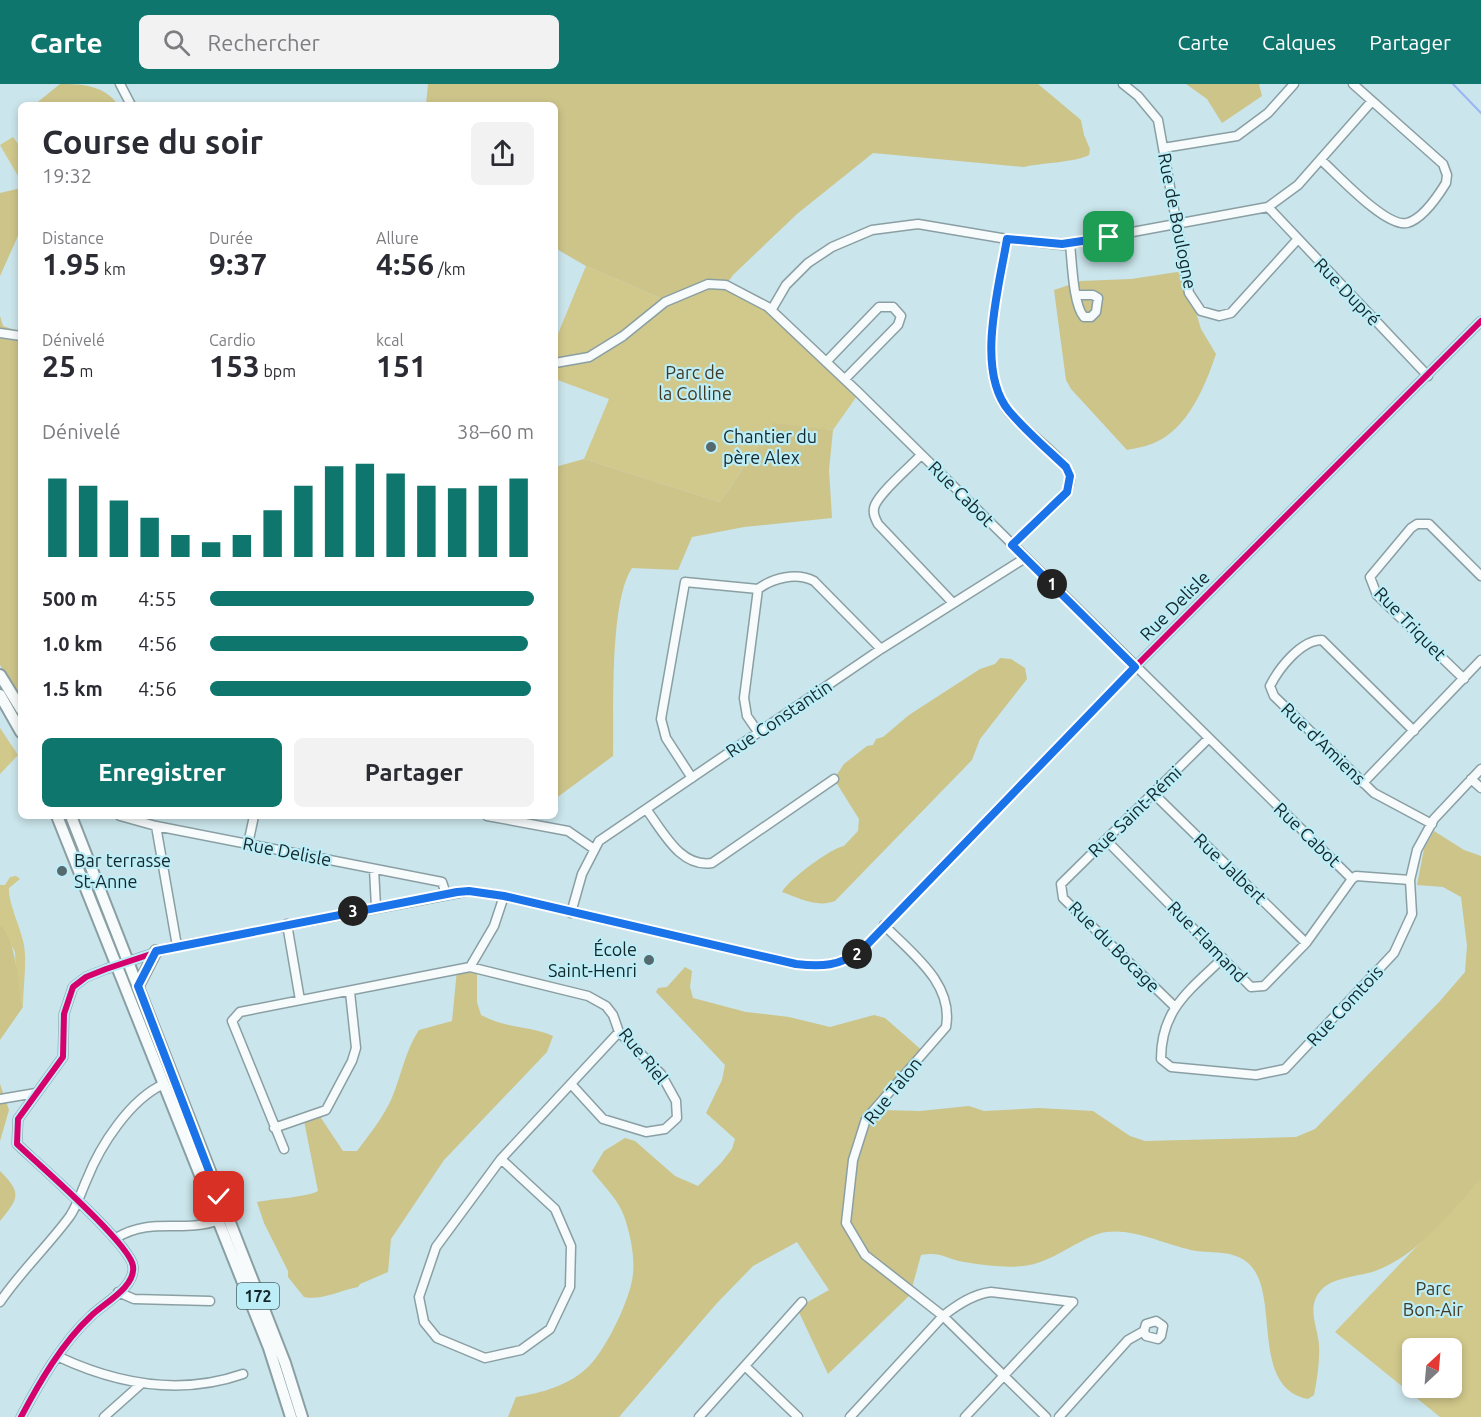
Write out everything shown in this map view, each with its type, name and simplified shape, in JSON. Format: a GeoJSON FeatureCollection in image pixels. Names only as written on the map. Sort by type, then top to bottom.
{"type":"FeatureCollection","features":[{"type":"Feature","properties":{"kind":"main road"},"geometry":{"type":"LineString","coordinates":[[0,675],[18,704]]}},
{"type":"Feature","properties":{"kind":"main road"},"geometry":{"type":"LineString","coordinates":[[0,695],[18,727]]}},
{"type":"Feature","properties":{"kind":"main road","name":"172"},"geometry":{"type":"LineString","coordinates":[[58,819],[274,1361],[291,1417]]}},
{"type":"Feature","properties":{"kind":"main road","name":"172"},"geometry":{"type":"LineString","coordinates":[[73,819],[285,1363],[302,1417]]}},
{"type":"Feature","properties":{"kind":"main road"},"geometry":{"type":"LineString","coordinates":[[138,986],[156,951]]}},
{"type":"Feature","properties":{"kind":"street"},"geometry":{"type":"LineString","coordinates":[[120,84],[129,102]]}},
{"type":"Feature","properties":{"kind":"street","name":"Rue de Boulogne"},"geometry":{"type":"LineString","coordinates":[[1123,84],[1138,96],[1158,120],[1189,293],[1201,311],[1219,316],[1231,313],[1297,240]]}},
{"type":"Feature","properties":{"kind":"street"},"geometry":{"type":"LineString","coordinates":[[1163,148],[1237,136],[1268,113],[1294,84]]}},
{"type":"Feature","properties":{"kind":"street"},"geometry":{"type":"LineString","coordinates":[[1321,160],[1390,220],[1407,223],[1417,219],[1446,183],[1447,175],[1443,164],[1353,84]]}},
{"type":"Feature","properties":{"kind":"street"},"geometry":{"type":"LineString","coordinates":[[772,309],[786,285],[808,262],[832,247],[872,230],[918,224],[1007,239],[1070,244],[1268,207],[1298,185],[1372,101]]}},
{"type":"Feature","properties":{"kind":"street","name":"Rue Dupré"},"geometry":{"type":"LineString","coordinates":[[1268,207],[1428,376]]}},
{"type":"Feature","properties":{"kind":"street"},"geometry":{"type":"LineString","coordinates":[[1007,239],[992,338],[993,374],[1008,410],[1066,467],[1070,483],[1067,492],[1012,545]]}},
{"type":"Feature","properties":{"kind":"street"},"geometry":{"type":"LineString","coordinates":[[1070,244],[1077,295]]}},
{"type":"Feature","properties":{"kind":"street","name":"Rue Cabot"},"geometry":{"type":"LineString","coordinates":[[558,363],[573,362],[599,352],[665,302],[708,284],[726,285],[772,309],[1352,879],[1356,876],[1410,880]]}},
{"type":"Feature","properties":{"kind":"street"},"geometry":{"type":"LineString","coordinates":[[826,362],[879,307],[893,307],[901,316],[898,325],[845,379]]}},
{"type":"Feature","properties":{"kind":"street","name":"Rue Delisle"},"geometry":{"type":"LineString","coordinates":[[21,1417],[75,1333],[129,1284],[133,1263],[116,1238],[17,1144],[18,1119],[63,1057],[64,1014],[73,987],[86,977],[127,960],[177,946],[469,891],[504,896],[796,964],[825,967],[842,962],[861,951],[1135,667],[1481,321]]}},
{"type":"Feature","properties":{"kind":"street"},"geometry":{"type":"LineString","coordinates":[[0,333],[18,336]]}},
{"type":"Feature","properties":{"kind":"street"},"geometry":{"type":"LineString","coordinates":[[921,455],[881,497],[874,506],[874,514],[878,524],[953,603]]}},
{"type":"Feature","properties":{"kind":"street","name":"Rue Triquet"},"geometry":{"type":"LineString","coordinates":[[1464,679],[1377,595],[1370,577],[1411,528],[1418,524],[1429,524],[1481,576]]}},
{"type":"Feature","properties":{"kind":"street","name":"Rue Constantin"},"geometry":{"type":"LineString","coordinates":[[571,913],[582,874],[599,841],[882,649],[1025,558]]}},
{"type":"Feature","properties":{"kind":"street"},"geometry":{"type":"LineString","coordinates":[[692,778],[666,738],[661,719],[685,582],[758,589],[780,579],[795,577],[810,579],[882,649]]}},
{"type":"Feature","properties":{"kind":"street"},"geometry":{"type":"LineString","coordinates":[[758,589],[744,698],[747,716],[758,732]]}},
{"type":"Feature","properties":{"kind":"street","name":"Rue d'Amiens"},"geometry":{"type":"LineString","coordinates":[[1414,731],[1322,640],[1305,644],[1288,661],[1270,686],[1274,696],[1374,793],[1432,824]]}},
{"type":"Feature","properties":{"kind":"street"},"geometry":{"type":"LineString","coordinates":[[1363,783],[1481,660]]}},
{"type":"Feature","properties":{"kind":"street","name":"Rue Saint-Rémi"},"geometry":{"type":"LineString","coordinates":[[1061,884],[1208,739]]}},
{"type":"Feature","properties":{"kind":"street","name":"Rue Comtois"},"geometry":{"type":"LineString","coordinates":[[1174,1006],[1161,1037],[1161,1059],[1172,1067],[1256,1075],[1285,1069],[1394,953],[1412,914],[1410,880],[1417,850],[1432,824],[1481,769]]}},
{"type":"Feature","properties":{"kind":"street"},"geometry":{"type":"LineString","coordinates":[[646,809],[687,860],[704,864],[712,863],[834,779]]}},
{"type":"Feature","properties":{"kind":"street"},"geometry":{"type":"LineString","coordinates":[[1471,779],[1481,788]]}},
{"type":"Feature","properties":{"kind":"street","name":"Rue Jalbert"},"geometry":{"type":"LineString","coordinates":[[1154,794],[1306,943]]}},
{"type":"Feature","properties":{"kind":"street","name":"Rue Delisle"},"geometry":{"type":"LineString","coordinates":[[131,819],[156,826],[442,882],[446,894]]}},
{"type":"Feature","properties":{"kind":"street"},"geometry":{"type":"LineString","coordinates":[[248,844],[253,819]]}},
{"type":"Feature","properties":{"kind":"street"},"geometry":{"type":"LineString","coordinates":[[503,819],[568,831],[594,849]]}},
{"type":"Feature","properties":{"kind":"street"},"geometry":{"type":"LineString","coordinates":[[156,826],[177,946]]}},
{"type":"Feature","properties":{"kind":"street","name":"Rue Flamand"},"geometry":{"type":"LineString","coordinates":[[1106,840],[1251,987],[1264,986],[1306,943],[1352,879]]}},
{"type":"Feature","properties":{"kind":"street"},"geometry":{"type":"LineString","coordinates":[[374,869],[376,907]]}},
{"type":"Feature","properties":{"kind":"street","name":"Rue du Bocage"},"geometry":{"type":"LineString","coordinates":[[1061,884],[1063,898],[1174,1006]]}},
{"type":"Feature","properties":{"kind":"street"},"geometry":{"type":"LineString","coordinates":[[470,967],[490,935],[504,896]]}},
{"type":"Feature","properties":{"kind":"street"},"geometry":{"type":"LineString","coordinates":[[287,924],[300,1000]]}},
{"type":"Feature","properties":{"kind":"street","name":"Rue Talon"},"geometry":{"type":"LineString","coordinates":[[884,925],[934,977],[946,998],[948,1019],[946,1027],[866,1119],[853,1160],[846,1223],[865,1255],[944,1316],[1046,1417]]}},
{"type":"Feature","properties":{"kind":"street"},"geometry":{"type":"LineString","coordinates":[[1174,1006],[1223,958]]}},
{"type":"Feature","properties":{"kind":"street","name":"Rue Riel"},"geometry":{"type":"LineString","coordinates":[[274,1128],[232,1021],[240,1012],[470,967],[588,996],[609,1008],[619,1032],[661,1074],[675,1101],[677,1118],[665,1129],[646,1132],[603,1119],[571,1084]]}},
{"type":"Feature","properties":{"kind":"street"},"geometry":{"type":"LineString","coordinates":[[284,1149],[274,1128],[326,1110],[352,1061],[356,1048],[350,992]]}},
{"type":"Feature","properties":{"kind":"street"},"geometry":{"type":"LineString","coordinates":[[501,1159],[555,1209],[571,1246],[570,1287],[550,1329],[521,1350],[485,1358],[437,1338],[424,1322],[419,1297],[436,1247],[501,1159],[619,1032]]}},
{"type":"Feature","properties":{"kind":"street"},"geometry":{"type":"LineString","coordinates":[[0,1302],[17,1276],[79,1203],[87,1179],[110,1135],[140,1102],[164,1084]]}},
{"type":"Feature","properties":{"kind":"street"},"geometry":{"type":"LineString","coordinates":[[0,1098],[36,1093]]}},
{"type":"Feature","properties":{"kind":"street"},"geometry":{"type":"LineString","coordinates":[[116,1238],[139,1227],[202,1225],[219,1221]]}},
{"type":"Feature","properties":{"kind":"street"},"geometry":{"type":"LineString","coordinates":[[118,1292],[134,1299],[210,1301]]}},
{"type":"Feature","properties":{"kind":"street"},"geometry":{"type":"LineString","coordinates":[[850,1417],[944,1316],[962,1302],[981,1293],[1002,1293],[1073,1302],[965,1417]]}},
{"type":"Feature","properties":{"kind":"street"},"geometry":{"type":"LineString","coordinates":[[699,1417],[802,1302]]}},
{"type":"Feature","properties":{"kind":"street"},"geometry":{"type":"LineString","coordinates":[[1059,1417],[1128,1340],[1144,1331]]}},
{"type":"Feature","properties":{"kind":"street"},"geometry":{"type":"LineString","coordinates":[[59,1357],[105,1376],[141,1384],[194,1384],[243,1374]]}},
{"type":"Feature","properties":{"kind":"street"},"geometry":{"type":"LineString","coordinates":[[745,1366],[798,1417]]}},
{"type":"Feature","properties":{"kind":"street"},"geometry":{"type":"LineString","coordinates":[[104,1417],[141,1384]]}},
{"type":"Feature","properties":{"kind":"green space"},"geometry":{"type":"Polygon","coordinates":[[[13,137],[18,144],[18,176],[0,145],[13,137]]]}},
{"type":"Feature","properties":{"kind":"green space","name":"Parc de la Colline"},"geometry":{"type":"Polygon","coordinates":[[[586,266],[667,301],[693,288],[705,285],[728,287],[748,295],[768,309],[810,344],[859,393],[833,430],[772,424],[720,502],[584,459],[609,399],[558,380],[558,334],[586,266]]]}},
{"type":"Feature","properties":{"kind":"green space"},"geometry":{"type":"Polygon","coordinates":[[[0,728],[18,755],[0,774],[0,728]]]}},
{"type":"Feature","properties":{"kind":"green space"},"geometry":{"type":"Polygon","coordinates":[[[16,876],[20,879],[9,888],[9,894],[25,953],[23,1006],[16,976],[15,952],[0,925],[0,885],[5,885],[10,877],[16,876]]]}},
{"type":"Feature","properties":{"kind":"green space","name":"Parc Bon-Air"},"geometry":{"type":"Polygon","coordinates":[[[1481,1179],[1481,1417],[1440,1417],[1417,1398],[1462,1398],[1462,1338],[1402,1338],[1402,1386],[1335,1332],[1481,1179]]]}},
{"type":"Feature","properties":{"kind":"shaded area"},"geometry":{"type":"Polygon","coordinates":[[[60,84],[92,87],[106,93],[116,102],[38,102],[60,84]]]}},
{"type":"Feature","properties":{"kind":"shaded area"},"geometry":{"type":"Polygon","coordinates":[[[428,84],[1038,84],[1081,120],[1090,149],[1089,155],[1084,157],[1024,167],[873,153],[797,214],[733,275],[726,285],[708,284],[667,301],[586,266],[558,250],[558,102],[426,102],[428,84]]]}},
{"type":"Feature","properties":{"kind":"shaded area"},"geometry":{"type":"Polygon","coordinates":[[[1186,84],[1259,84],[1262,96],[1222,123],[1207,99],[1186,84]]]}},
{"type":"Feature","properties":{"kind":"shaded area"},"geometry":{"type":"Polygon","coordinates":[[[18,189],[18,236],[0,276],[0,193],[18,189]]]}},
{"type":"Feature","properties":{"kind":"shaded area"},"geometry":{"type":"Polygon","coordinates":[[[1184,271],[1201,329],[1216,354],[1201,393],[1176,428],[1154,443],[1127,450],[1071,389],[1066,380],[1054,290],[1081,281],[1131,279],[1184,271]]]}},
{"type":"Feature","properties":{"kind":"shaded area"},"geometry":{"type":"Polygon","coordinates":[[[0,316],[3,326],[18,331],[18,695],[0,665],[0,316]]]}},
{"type":"Feature","properties":{"kind":"shaded area"},"geometry":{"type":"Polygon","coordinates":[[[773,423],[833,430],[829,470],[832,518],[744,527],[692,537],[678,570],[632,568],[619,606],[616,631],[613,756],[558,797],[558,466],[584,459],[720,502],[773,423]]]}},
{"type":"Feature","properties":{"kind":"shaded area"},"geometry":{"type":"Polygon","coordinates":[[[1000,658],[1011,659],[1025,668],[1027,679],[980,739],[972,760],[835,901],[815,903],[782,892],[820,858],[844,846],[858,831],[859,819],[834,779],[844,764],[867,746],[873,745],[876,739],[883,737],[909,715],[980,669],[995,664],[1000,658]]]}},
{"type":"Feature","properties":{"kind":"shaded area"},"geometry":{"type":"Polygon","coordinates":[[[1434,831],[1464,850],[1481,856],[1481,1179],[1433,1232],[1406,1255],[1375,1271],[1333,1282],[1319,1292],[1313,1311],[1319,1345],[1318,1370],[1314,1395],[1308,1399],[1290,1391],[1278,1377],[1268,1337],[1263,1295],[1258,1277],[1248,1263],[1228,1254],[1191,1250],[1145,1236],[1109,1232],[1088,1238],[1043,1261],[1023,1266],[986,1265],[958,1261],[939,1255],[921,1255],[910,1295],[828,1374],[797,1308],[829,1290],[797,1242],[753,1266],[717,1303],[619,1417],[508,1417],[516,1397],[556,1387],[574,1378],[590,1365],[611,1335],[628,1296],[633,1274],[633,1260],[632,1245],[626,1223],[618,1204],[592,1171],[604,1151],[625,1138],[635,1141],[675,1176],[698,1186],[732,1149],[735,1139],[706,1113],[722,1080],[725,1065],[656,992],[658,988],[667,987],[685,967],[692,971],[690,987],[693,998],[746,1012],[789,1017],[830,1027],[874,1015],[885,1018],[925,1053],[881,1107],[882,1110],[920,1111],[969,1106],[984,1111],[1039,1108],[1093,1111],[1130,1136],[1145,1141],[1296,1137],[1315,1129],[1440,1001],[1465,972],[1467,946],[1461,897],[1443,887],[1417,885],[1424,849],[1434,831]]]}},
{"type":"Feature","properties":{"kind":"shaded area"},"geometry":{"type":"Polygon","coordinates":[[[0,925],[10,941],[23,1007],[0,1040],[0,925]]]}},
{"type":"Feature","properties":{"kind":"shaded area"},"geometry":{"type":"Polygon","coordinates":[[[457,970],[477,970],[477,1002],[481,1015],[500,1023],[553,1036],[547,1052],[444,1160],[391,1239],[388,1272],[358,1287],[324,1296],[304,1297],[288,1277],[288,1271],[264,1223],[257,1202],[318,1191],[303,1116],[317,1112],[343,1151],[357,1151],[387,1107],[419,1030],[452,1021],[457,970]]]}},
{"type":"Feature","properties":{"kind":"shaded area"},"geometry":{"type":"Polygon","coordinates":[[[0,1084],[9,1110],[0,1141],[0,1084]]]}},
{"type":"Feature","properties":{"kind":"shaded area"},"geometry":{"type":"Polygon","coordinates":[[[0,1171],[15,1190],[15,1196],[11,1207],[0,1221],[0,1171]]]}},
{"type":"Feature","properties":{"kind":"waterway"},"geometry":{"type":"LineString","coordinates":[[1453,84],[1481,113]]}},
{"type":"Feature","properties":{"kind":"cycle path"},"geometry":{"type":"LineString","coordinates":[[21,1417],[43,1377],[70,1338],[91,1316],[124,1288],[133,1274],[133,1266],[128,1255],[117,1240],[17,1144],[18,1119],[63,1057],[64,1014],[73,987],[86,977],[169,948],[469,891],[504,896],[796,964],[822,965],[845,960],[861,951],[1138,664],[1481,321]]}},
{"type":"Feature","properties":{"kind":"place","name":"Chantier du père Alex"},"geometry":{"type":"Point","coordinates":[711,447]}},
{"type":"Feature","properties":{"kind":"place","name":"Bar terrasse St-Anne"},"geometry":{"type":"Point","coordinates":[62,871]}},
{"type":"Feature","properties":{"kind":"place","name":"École Saint-Henri"},"geometry":{"type":"Point","coordinates":[649,960]}},
{"type":"Feature","properties":{"kind":"route"},"geometry":{"type":"LineString","coordinates":[[219,1197],[138,986],[156,951],[287,924],[469,891],[504,896],[796,964],[825,967],[849,959],[861,951],[1135,667],[1012,545],[1067,492],[1070,476],[1066,467],[1008,410],[997,389],[991,366],[992,338],[1007,239],[1062,244],[1109,237]]}}]}
